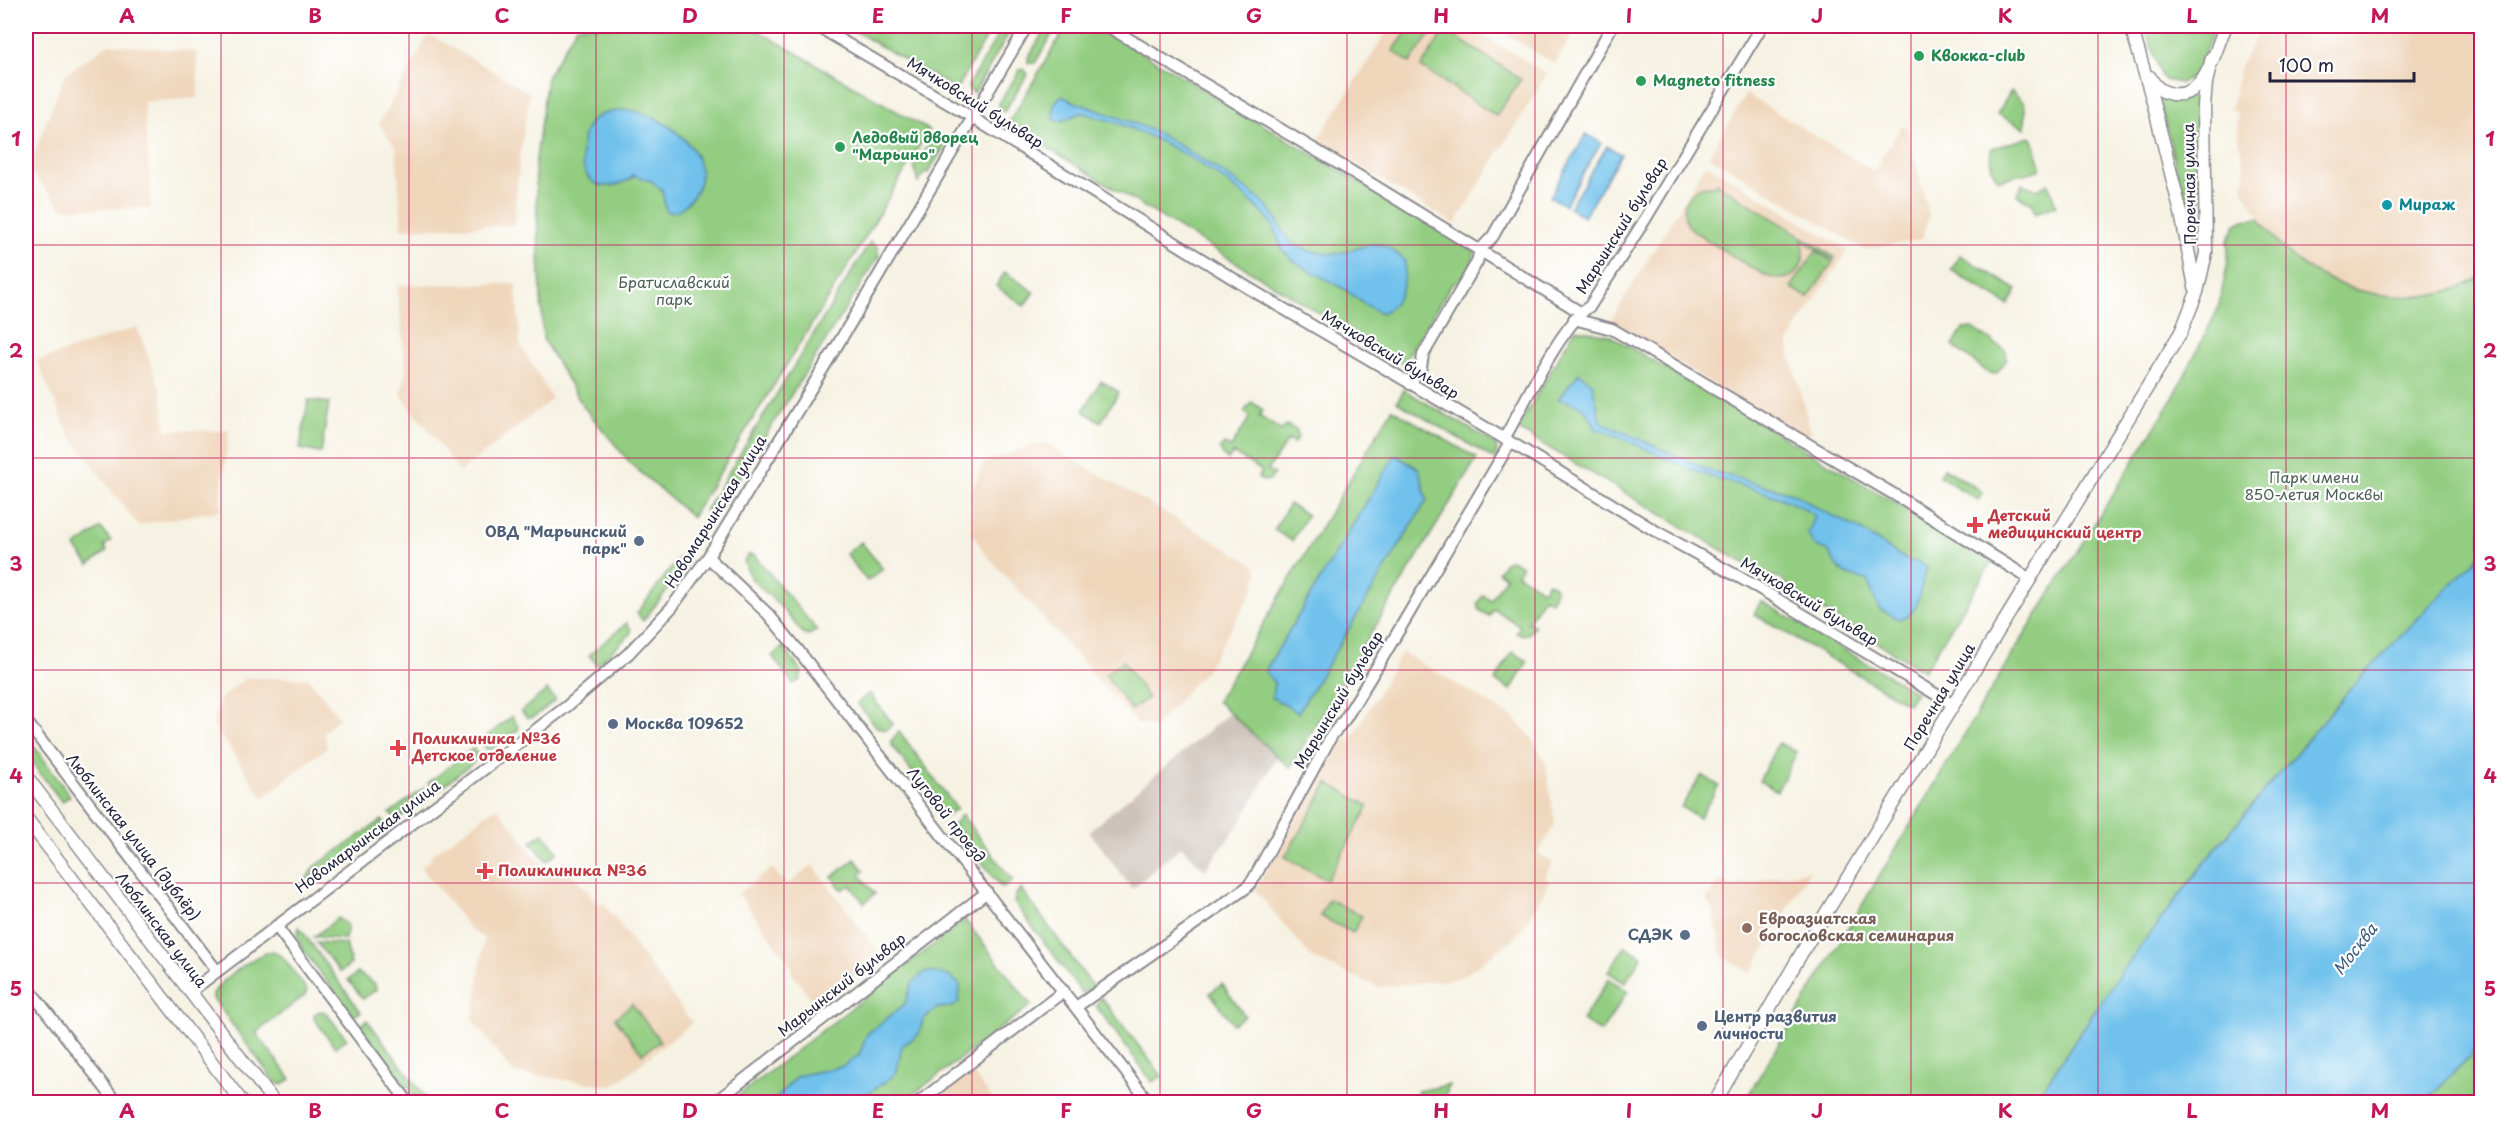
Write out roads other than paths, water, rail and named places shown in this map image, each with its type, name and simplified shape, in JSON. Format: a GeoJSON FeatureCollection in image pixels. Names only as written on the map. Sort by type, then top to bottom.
{"type":"FeatureCollection","features":[{"type":"Feature","properties":{"kind":"main road","name":"Поречная улица"},"geometry":{"type":"LineString","coordinates":[[2132,26],[2194,273],[2191,308]]}},
{"type":"Feature","properties":{"kind":"main road","name":"Поречная улица"},"geometry":{"type":"LineString","coordinates":[[2143,66],[2154,84],[2161,90],[2182,94],[2201,83],[2226,26]]}},
{"type":"Feature","properties":{"kind":"main road","name":"Поречная улица"},"geometry":{"type":"LineString","coordinates":[[1715,1102],[1801,954],[1952,704],[2175,343],[2200,282],[2206,253],[2204,106],[2212,57]]}},
{"type":"Feature","properties":{"kind":"main road","name":"Люблинская улица"},"geometry":{"type":"LineString","coordinates":[[26,776],[274,1102]]}},
{"type":"Feature","properties":{"kind":"main road"},"geometry":{"type":"LineString","coordinates":[[26,818],[242,1102]]}},
{"type":"Feature","properties":{"kind":"street","name":"Мячковский бульвар"},"geometry":{"type":"LineString","coordinates":[[817,26],[973,118],[1156,233],[1657,532],[1757,587],[1952,704]]}},
{"type":"Feature","properties":{"kind":"street","name":"Новомарьинская улица"},"geometry":{"type":"LineString","coordinates":[[190,992],[566,707],[644,638],[686,590],[1027,26]]}},
{"type":"Feature","properties":{"kind":"street"},"geometry":{"type":"LineString","coordinates":[[1107,26],[1480,250],[1577,316],[1612,328],[1842,463],[2030,579]]}},
{"type":"Feature","properties":{"kind":"street"},"geometry":{"type":"LineString","coordinates":[[1410,384],[1421,367],[1423,355],[1477,262],[1480,250],[1493,236],[1612,26]]}},
{"type":"Feature","properties":{"kind":"street","name":"Марьинский бульвар"},"geometry":{"type":"LineString","coordinates":[[1076,1007],[1246,888],[1253,880],[1332,735],[1345,719],[1383,657],[1577,316],[1590,306],[1762,26]]}},
{"type":"Feature","properties":{"kind":"street","name":"Луговой проезд"},"geometry":{"type":"LineString","coordinates":[[708,557],[768,614],[791,641],[1149,1102]]}},
{"type":"Feature","properties":{"kind":"street","name":"Люблинская улица (дублёр)"},"geometry":{"type":"LineString","coordinates":[[26,721],[217,971]]}},
{"type":"Feature","properties":{"kind":"street","name":"Марьинский бульвар"},"geometry":{"type":"LineString","coordinates":[[715,1102],[987,892]]}},
{"type":"Feature","properties":{"kind":"street"},"geometry":{"type":"LineString","coordinates":[[276,926],[408,1102]]}},
{"type":"Feature","properties":{"kind":"street"},"geometry":{"type":"LineString","coordinates":[[26,985],[116,1102]]}},
{"type":"Feature","properties":{"kind":"street"},"geometry":{"type":"LineString","coordinates":[[919,1102],[1064,992]]}},
{"type":"Feature","properties":{"kind":"water"},"geometry":{"type":"Polygon","coordinates":[[[1061,96],[1147,128],[1203,160],[1259,199],[1272,212],[1289,240],[1299,247],[1329,254],[1374,244],[1388,247],[1405,261],[1403,284],[1399,297],[1382,313],[1372,309],[1344,289],[1298,264],[1285,253],[1273,225],[1254,205],[1235,188],[1191,159],[1145,134],[1086,114],[1082,113],[1064,120],[1054,119],[1054,104],[1061,96]]]}},
{"type":"Feature","properties":{"kind":"water"},"geometry":{"type":"Polygon","coordinates":[[[627,110],[660,121],[675,131],[688,144],[697,158],[701,173],[697,189],[686,204],[677,211],[666,211],[662,190],[651,181],[632,175],[632,178],[622,183],[604,186],[596,184],[586,173],[582,148],[589,124],[604,114],[627,110]]]}},
{"type":"Feature","properties":{"kind":"water"},"geometry":{"type":"Polygon","coordinates":[[[1586,134],[1601,143],[1565,205],[1550,197],[1586,134]]]}},
{"type":"Feature","properties":{"kind":"water"},"geometry":{"type":"Polygon","coordinates":[[[1607,146],[1621,154],[1584,217],[1569,208],[1607,146]]]}},
{"type":"Feature","properties":{"kind":"water"},"geometry":{"type":"Polygon","coordinates":[[[1579,373],[1592,383],[1601,422],[1708,470],[1795,494],[1857,528],[1910,562],[1916,561],[1927,567],[1916,607],[1907,617],[1898,619],[1879,609],[1867,580],[1843,572],[1829,551],[1813,545],[1808,533],[1815,516],[1802,508],[1774,496],[1703,474],[1596,429],[1590,415],[1583,408],[1558,399],[1579,373]]]}},
{"type":"Feature","properties":{"kind":"water"},"geometry":{"type":"Polygon","coordinates":[[[1395,455],[1419,469],[1427,500],[1298,713],[1272,697],[1274,683],[1265,671],[1395,455]]]}},
{"type":"Feature","properties":{"kind":"water","name":"Москва"},"geometry":{"type":"Polygon","coordinates":[[[2481,554],[2482,1036],[2470,1056],[2424,1102],[2034,1102],[2124,968],[2209,857],[2357,681],[2481,554]]]}},
{"type":"Feature","properties":{"kind":"water"},"geometry":{"type":"Polygon","coordinates":[[[925,972],[944,975],[956,981],[960,985],[959,1002],[952,1007],[937,1008],[923,1020],[919,1034],[902,1046],[897,1071],[893,1076],[856,1102],[773,1102],[797,1076],[843,1066],[859,1055],[867,1034],[905,1004],[912,983],[925,972]]]}},
{"type":"Feature","properties":{"kind":"place","name":"Квокка-club"},"geometry":{"type":"Point","coordinates":[1919,56]}},
{"type":"Feature","properties":{"kind":"place","name":"Magneto fitness"},"geometry":{"type":"Point","coordinates":[1641,81]}},
{"type":"Feature","properties":{"kind":"place","name":"Ледовый дворец \"Марьино\""},"geometry":{"type":"Point","coordinates":[840,147]}},
{"type":"Feature","properties":{"kind":"place","name":"Мираж"},"geometry":{"type":"Point","coordinates":[2387,205]}},
{"type":"Feature","properties":{"kind":"place","name":"Детский медицинский центр"},"geometry":{"type":"Point","coordinates":[1975,525]}},
{"type":"Feature","properties":{"kind":"place","name":"ОВД \"Марьинский парк\""},"geometry":{"type":"Point","coordinates":[639,541]}},
{"type":"Feature","properties":{"kind":"place","name":"Москва 109652"},"geometry":{"type":"Point","coordinates":[613,724]}},
{"type":"Feature","properties":{"kind":"place","name":"Поликлиника №36 Детское отделение"},"geometry":{"type":"Point","coordinates":[398,748]}},
{"type":"Feature","properties":{"kind":"place","name":"Поликлиника №36"},"geometry":{"type":"Point","coordinates":[485,871]}},
{"type":"Feature","properties":{"kind":"place","name":"Евроазиатская богословская семинария"},"geometry":{"type":"Point","coordinates":[1747,928]}},
{"type":"Feature","properties":{"kind":"place","name":"СДЭК"},"geometry":{"type":"Point","coordinates":[1685,935]}},
{"type":"Feature","properties":{"kind":"place","name":"Центр развития личности"},"geometry":{"type":"Point","coordinates":[1702,1026]}},
{"type":"Feature","properties":{"kind":"park label","name":"Братиславский парк"},"geometry":{"type":"Point","coordinates":[674,292]}},
{"type":"Feature","properties":{"kind":"park label","name":"Парк имени 850-летия Москвы"},"geometry":{"type":"Point","coordinates":[2314,486]}}]}
